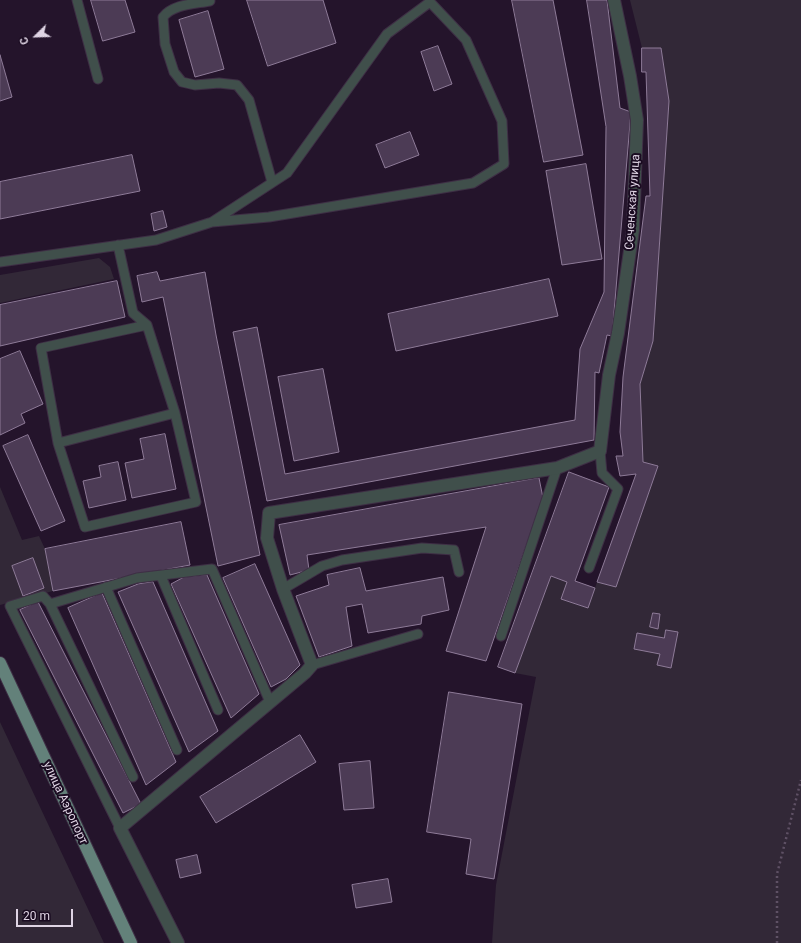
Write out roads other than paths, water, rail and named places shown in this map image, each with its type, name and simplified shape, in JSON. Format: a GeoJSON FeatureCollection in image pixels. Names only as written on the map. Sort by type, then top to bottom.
{"type":"FeatureCollection","features":[{"type":"Feature","properties":{"kind":"main road","name":"улица Аэропорт"},"geometry":{"type":"LineString","coordinates":[[0,664],[131,943]]}},
{"type":"Feature","properties":{"kind":"street","name":"Сеченская улица"},"geometry":{"type":"LineString","coordinates":[[600,451],[609,375],[618,333],[633,230],[637,120],[630,76],[614,0]]}},
{"type":"Feature","properties":{"kind":"street"},"geometry":{"type":"LineString","coordinates":[[178,943],[120,828],[305,673],[312,665],[283,589],[267,538],[269,514],[557,468],[600,451]]}},
{"type":"Feature","properties":{"kind":"lane"},"geometry":{"type":"LineString","coordinates":[[77,0],[98,79]]}},
{"type":"Feature","properties":{"kind":"lane"},"geometry":{"type":"LineString","coordinates":[[210,1],[175,8],[168,11],[163,17],[165,44],[174,72],[182,82],[189,84],[219,83],[237,85],[249,100],[272,182]]}},
{"type":"Feature","properties":{"kind":"lane"},"geometry":{"type":"LineString","coordinates":[[0,262],[156,240],[212,222],[269,217],[473,183],[504,164],[502,121],[466,40],[430,1],[387,34],[287,173],[212,222]]}},
{"type":"Feature","properties":{"kind":"lane"},"geometry":{"type":"LineString","coordinates":[[118,245],[133,313],[147,325],[175,413],[196,502],[85,527],[58,443],[41,348],[147,325]]}},
{"type":"Feature","properties":{"kind":"lane"},"geometry":{"type":"LineString","coordinates":[[58,443],[175,413]]}},
{"type":"Feature","properties":{"kind":"lane"},"geometry":{"type":"LineString","coordinates":[[589,568],[618,489],[602,473],[600,451]]}},
{"type":"Feature","properties":{"kind":"lane"},"geometry":{"type":"LineString","coordinates":[[501,636],[557,468]]}},
{"type":"Feature","properties":{"kind":"lane"},"geometry":{"type":"LineString","coordinates":[[283,589],[322,566],[336,562],[422,548],[454,550],[459,572]]}},
{"type":"Feature","properties":{"kind":"lane"},"geometry":{"type":"LineString","coordinates":[[50,604],[137,578],[212,569],[270,702]]}},
{"type":"Feature","properties":{"kind":"lane"},"geometry":{"type":"LineString","coordinates":[[162,576],[218,710]]}},
{"type":"Feature","properties":{"kind":"lane"},"geometry":{"type":"LineString","coordinates":[[106,587],[178,750]]}},
{"type":"Feature","properties":{"kind":"lane"},"geometry":{"type":"LineString","coordinates":[[120,828],[10,606],[43,596],[50,604],[133,777]]}},
{"type":"Feature","properties":{"kind":"lane"},"geometry":{"type":"LineString","coordinates":[[312,665],[418,634]]}}]}
